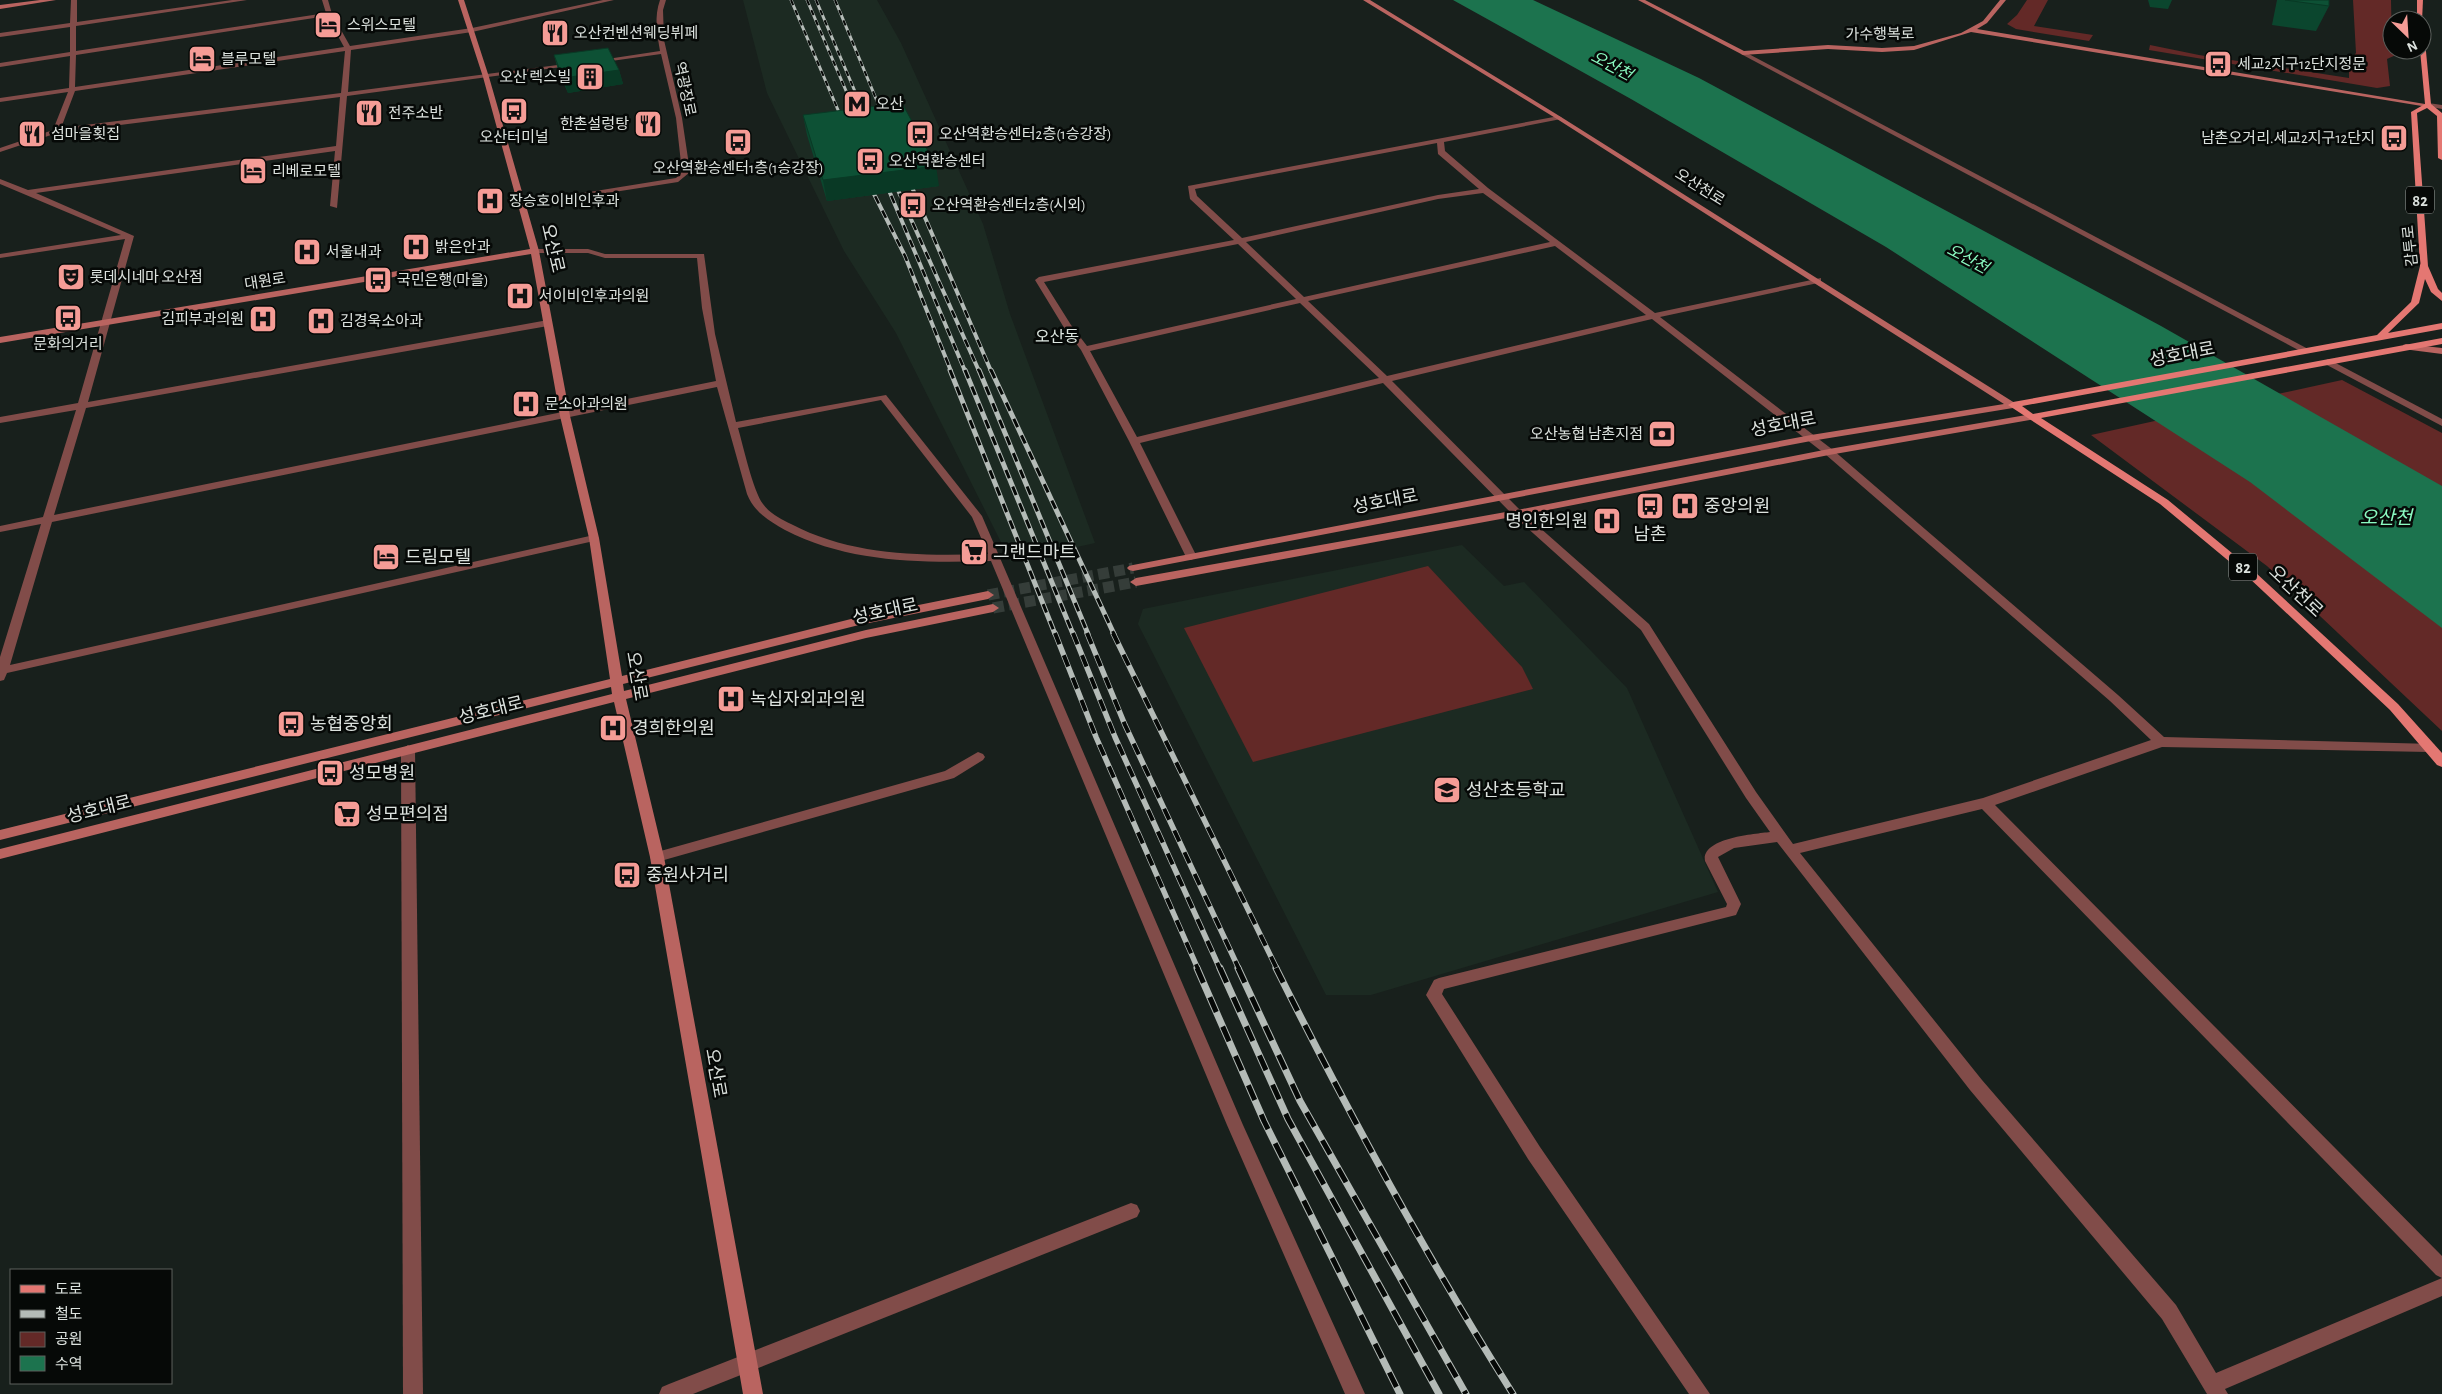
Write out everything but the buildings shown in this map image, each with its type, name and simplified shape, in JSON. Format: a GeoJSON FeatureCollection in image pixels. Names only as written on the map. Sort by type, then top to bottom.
{"type":"FeatureCollection","features":[{"type":"Feature","properties":{"kind":"main road"},"geometry":{"type":"LineString","coordinates":[[2424,60],[2428,105],[2440,115],[2442,158]]}},
{"type":"Feature","properties":{"kind":"main road","name":"감투로"},"geometry":{"type":"LineString","coordinates":[[2428,105],[2414,112],[2424,266],[2434,290],[2442,298]]}},
{"type":"Feature","properties":{"kind":"main road"},"geometry":{"type":"LineString","coordinates":[[2379,336],[2392,327],[2415,303],[2424,266]]}},
{"type":"Feature","properties":{"kind":"main road","name":"성호대로"},"geometry":{"type":"LineString","coordinates":[[2013,405],[2292,352],[2442,326]]}},
{"type":"Feature","properties":{"kind":"main road","name":"성호대로"},"geometry":{"type":"LineString","coordinates":[[2032,417],[2442,341]]}},
{"type":"Feature","properties":{"kind":"main road","name":"오산천로"},"geometry":{"type":"LineString","coordinates":[[2013,405],[2171,508],[2287,608],[2394,707],[2442,762]]}},
{"type":"Feature","properties":{"kind":"street"},"geometry":{"type":"LineString","coordinates":[[0,7],[53,0]]}},
{"type":"Feature","properties":{"kind":"street"},"geometry":{"type":"LineString","coordinates":[[56,131],[72,89],[74,0]]}},
{"type":"Feature","properties":{"kind":"street"},"geometry":{"type":"LineString","coordinates":[[0,35],[244,0]]}},
{"type":"Feature","properties":{"kind":"street"},"geometry":{"type":"LineString","coordinates":[[325,0],[329,14],[348,48],[342,95],[334,206]]}},
{"type":"Feature","properties":{"kind":"street","name":"오산로"},"geometry":{"type":"LineString","coordinates":[[461,0],[486,77],[535,251],[565,416],[594,538],[618,689],[657,856],[753,1394]]}},
{"type":"Feature","properties":{"kind":"street"},"geometry":{"type":"LineString","coordinates":[[0,100],[472,30],[611,0]]}},
{"type":"Feature","properties":{"kind":"street","name":"역광장로"},"geometry":{"type":"LineString","coordinates":[[522,205],[678,180],[686,172],[679,118],[663,52],[659,18],[660,4],[663,0]]}},
{"type":"Feature","properties":{"kind":"street","name":"오산천로"},"geometry":{"type":"LineString","coordinates":[[1366,0],[1818,280],[2013,405]]}},
{"type":"Feature","properties":{"kind":"street"},"geometry":{"type":"LineString","coordinates":[[1641,0],[2305,350]]}},
{"type":"Feature","properties":{"kind":"street","name":"가수행복로"},"geometry":{"type":"LineString","coordinates":[[1743,53],[1828,47],[1882,50],[1914,48],[1971,30],[1985,22],[2003,0]]}},
{"type":"Feature","properties":{"kind":"street"},"geometry":{"type":"LineString","coordinates":[[0,65],[329,14]]}},
{"type":"Feature","properties":{"kind":"street"},"geometry":{"type":"LineString","coordinates":[[1971,30],[2442,107]]}},
{"type":"Feature","properties":{"kind":"street"},"geometry":{"type":"LineString","coordinates":[[0,150],[56,131],[486,77],[663,52]]}},
{"type":"Feature","properties":{"kind":"street"},"geometry":{"type":"LineString","coordinates":[[1559,118],[1191,188],[1192,197],[1385,379],[1501,498],[1645,627],[1751,795],[1790,850],[1976,1085],[2169,1312],[2215,1390],[2442,1287]]}},
{"type":"Feature","properties":{"kind":"street"},"geometry":{"type":"LineString","coordinates":[[1440,140],[1441,152],[1485,190],[1652,315],[1829,452],[2114,698],[2161,742]]}},
{"type":"Feature","properties":{"kind":"street"},"geometry":{"type":"LineString","coordinates":[[28,192],[338,148]]}},
{"type":"Feature","properties":{"kind":"street"},"geometry":{"type":"LineString","coordinates":[[0,181],[130,236]]}},
{"type":"Feature","properties":{"kind":"street"},"geometry":{"type":"LineString","coordinates":[[1191,557],[1134,441],[1085,349],[1067,326],[1040,280],[1240,241],[1438,197],[1485,190]]}},
{"type":"Feature","properties":{"kind":"street"},"geometry":{"type":"LineString","coordinates":[[0,256],[130,236]]}},
{"type":"Feature","properties":{"kind":"street"},"geometry":{"type":"LineString","coordinates":[[130,236],[107,322],[1,673],[594,538]]}},
{"type":"Feature","properties":{"kind":"street"},"geometry":{"type":"LineString","coordinates":[[1085,349],[1557,243]]}},
{"type":"Feature","properties":{"kind":"street"},"geometry":{"type":"LineString","coordinates":[[535,251],[588,251],[605,256],[701,256],[705,308],[732,426],[757,504],[771,516],[797,533],[873,555],[939,560],[995,557]]}},
{"type":"Feature","properties":{"kind":"street","name":"대원로"},"geometry":{"type":"LineString","coordinates":[[0,340],[535,251]]}},
{"type":"Feature","properties":{"kind":"street"},"geometry":{"type":"LineString","coordinates":[[1134,441],[1652,315],[1818,280]]}},
{"type":"Feature","properties":{"kind":"street"},"geometry":{"type":"LineString","coordinates":[[0,420],[548,323]]}},
{"type":"Feature","properties":{"kind":"street"},"geometry":{"type":"LineString","coordinates":[[2406,347],[2442,351]]}},
{"type":"Feature","properties":{"kind":"street"},"geometry":{"type":"LineString","coordinates":[[2328,362],[2442,423]]}},
{"type":"Feature","properties":{"kind":"street"},"geometry":{"type":"LineString","coordinates":[[0,529],[721,383]]}},
{"type":"Feature","properties":{"kind":"street"},"geometry":{"type":"LineString","coordinates":[[732,426],[883,397],[977,516],[1235,1124],[1355,1394]]}},
{"type":"Feature","properties":{"kind":"street","name":"성호대로"},"geometry":{"type":"LineString","coordinates":[[1133,568],[1811,438],[2013,405]]}},
{"type":"Feature","properties":{"kind":"street","name":"성호대로"},"geometry":{"type":"LineString","coordinates":[[1136,582],[1517,513],[1829,452],[2032,417]]}},
{"type":"Feature","properties":{"kind":"street","name":"성호대로"},"geometry":{"type":"LineString","coordinates":[[0,854],[408,750],[859,621],[988,596]]}},
{"type":"Feature","properties":{"kind":"street","name":"성호대로"},"geometry":{"type":"LineString","coordinates":[[0,835],[618,689],[993,608]]}},
{"type":"Feature","properties":{"kind":"street"},"geometry":{"type":"LineString","coordinates":[[1790,850],[1985,803],[2161,742],[2429,747]]}},
{"type":"Feature","properties":{"kind":"street"},"geometry":{"type":"LineString","coordinates":[[408,750],[413,1394]]}},
{"type":"Feature","properties":{"kind":"street"},"geometry":{"type":"LineString","coordinates":[[657,856],[949,775],[978,757]]}},
{"type":"Feature","properties":{"kind":"street"},"geometry":{"type":"LineString","coordinates":[[1985,803],[2442,1269]]}},
{"type":"Feature","properties":{"kind":"street"},"geometry":{"type":"LineString","coordinates":[[1700,1394],[1534,1152],[1434,995],[1439,984],[1731,911],[1734,904],[1712,861],[1712,855],[1716,850],[1732,844],[1780,836]]}},
{"type":"Feature","properties":{"kind":"street"},"geometry":{"type":"LineString","coordinates":[[669,1394],[1131,1210]]}},
{"type":"Feature","properties":{"kind":"shaded area"},"geometry":{"type":"Polygon","coordinates":[[[743,0],[877,0],[901,43],[983,224],[1010,314],[1095,543],[1011,562],[896,333],[844,251],[767,93],[743,0]]]}},
{"type":"Feature","properties":{"kind":"shaded area","name":"성산초등학교"},"geometry":{"type":"Polygon","coordinates":[[[1462,545],[1504,586],[1524,582],[1627,688],[1718,892],[1371,995],[1326,995],[1138,624],[1143,609],[1462,545]]]}},
{"type":"Feature","properties":{"kind":"green space"},"geometry":{"type":"Polygon","coordinates":[[[2027,0],[2048,0],[2034,26],[2093,35],[2089,41],[2016,29],[2007,24],[2017,15],[2027,0]]]}},
{"type":"Feature","properties":{"kind":"green space"},"geometry":{"type":"Polygon","coordinates":[[[2353,0],[2391,0],[2391,10],[2382,10],[2382,60],[2387,60],[2390,86],[2377,88],[2149,50],[2150,45],[2199,55],[2349,78],[2349,61],[2356,53],[2353,0]]]}},
{"type":"Feature","properties":{"kind":"green space"},"geometry":{"type":"Polygon","coordinates":[[[2342,380],[2442,433],[2442,731],[2267,566],[2091,435],[2342,380]]]}},
{"type":"Feature","properties":{"kind":"green space"},"geometry":{"type":"Polygon","coordinates":[[[1428,566],[1522,667],[1533,689],[1253,762],[1184,628],[1428,566]]]}},
{"type":"Feature","properties":{"kind":"water","name":"오산천"},"geometry":{"type":"Polygon","coordinates":[[[1453,0],[1533,0],[1699,78],[2161,326],[2442,486],[2442,628],[2250,482],[1886,247],[1631,99],[1453,0]]]}},
{"type":"Feature","properties":{"kind":"tunnel"},"geometry":{"type":"LineString","coordinates":[[988,595],[1133,568]]}},
{"type":"Feature","properties":{"kind":"tunnel"},"geometry":{"type":"LineString","coordinates":[[993,608],[1136,582]]}},
{"type":"Feature","properties":{"kind":"railway"},"geometry":{"type":"LineString","coordinates":[[791,0],[844,124]]}},
{"type":"Feature","properties":{"kind":"railway"},"geometry":{"type":"LineString","coordinates":[[807,0],[859,121]]}},
{"type":"Feature","properties":{"kind":"railway"},"geometry":{"type":"LineString","coordinates":[[816,0],[868,122]]}},
{"type":"Feature","properties":{"kind":"railway"},"geometry":{"type":"LineString","coordinates":[[835,0],[884,118]]}},
{"type":"Feature","properties":{"kind":"railway"},"geometry":{"type":"LineString","coordinates":[[908,178],[991,371]]}},
{"type":"Feature","properties":{"kind":"railway"},"geometry":{"type":"LineString","coordinates":[[893,179],[979,371]]}},
{"type":"Feature","properties":{"kind":"railway"},"geometry":{"type":"LineString","coordinates":[[885,181],[965,371]]}},
{"type":"Feature","properties":{"kind":"railway"},"geometry":{"type":"LineString","coordinates":[[868,182],[905,256],[951,371]]}},
{"type":"Feature","properties":{"kind":"railway"},"geometry":{"type":"LineString","coordinates":[[950,370],[1055,634]]}},
{"type":"Feature","properties":{"kind":"railway"},"geometry":{"type":"LineString","coordinates":[[965,370],[1073,634]]}},
{"type":"Feature","properties":{"kind":"railway"},"geometry":{"type":"LineString","coordinates":[[979,370],[1088,634]]}},
{"type":"Feature","properties":{"kind":"railway"},"geometry":{"type":"LineString","coordinates":[[991,370],[1114,634]]}},
{"type":"Feature","properties":{"kind":"railway"},"geometry":{"type":"LineString","coordinates":[[1055,633],[1096,737],[1198,969]]}},
{"type":"Feature","properties":{"kind":"railway"},"geometry":{"type":"LineString","coordinates":[[1073,633],[1115,737],[1220,969]]}},
{"type":"Feature","properties":{"kind":"railway"},"geometry":{"type":"LineString","coordinates":[[1087,633],[1125,725],[1239,969]]}},
{"type":"Feature","properties":{"kind":"railway"},"geometry":{"type":"LineString","coordinates":[[1113,633],[1277,969]]}},
{"type":"Feature","properties":{"kind":"railway"},"geometry":{"type":"LineString","coordinates":[[1197,968],[1264,1121],[1400,1394]]}},
{"type":"Feature","properties":{"kind":"railway"},"geometry":{"type":"LineString","coordinates":[[1220,968],[1288,1119],[1439,1394]]}},
{"type":"Feature","properties":{"kind":"railway"},"geometry":{"type":"LineString","coordinates":[[1238,968],[1300,1101],[1466,1394]]}},
{"type":"Feature","properties":{"kind":"railway"},"geometry":{"type":"LineString","coordinates":[[1276,968],[1389,1184],[1513,1394]]}},
{"type":"Feature","properties":{"kind":"place","name":"스위스모텔"},"geometry":{"type":"Point","coordinates":[328,25]}},
{"type":"Feature","properties":{"kind":"place","name":"오산컨벤션웨딩뷔페"},"geometry":{"type":"Point","coordinates":[555,33]}},
{"type":"Feature","properties":{"kind":"place","name":"블루모텔"},"geometry":{"type":"Point","coordinates":[202,59]}},
{"type":"Feature","properties":{"kind":"place","name":"세교2지구12단지정문"},"geometry":{"type":"Point","coordinates":[2218,64]}},
{"type":"Feature","properties":{"kind":"place","name":"오산 렉스빌"},"geometry":{"type":"Point","coordinates":[590,77]}},
{"type":"Feature","properties":{"kind":"place","name":"오산"},"geometry":{"type":"Point","coordinates":[857,104]}},
{"type":"Feature","properties":{"kind":"place","name":"오산터미널"},"geometry":{"type":"Point","coordinates":[514,111]}},
{"type":"Feature","properties":{"kind":"place","name":"전주소반"},"geometry":{"type":"Point","coordinates":[369,113]}},
{"type":"Feature","properties":{"kind":"place","name":"한촌설렁탕"},"geometry":{"type":"Point","coordinates":[648,124]}},
{"type":"Feature","properties":{"kind":"place","name":"섬마을횟집"},"geometry":{"type":"Point","coordinates":[32,134]}},
{"type":"Feature","properties":{"kind":"place","name":"오산역환승센터2층(1승강장)"},"geometry":{"type":"Point","coordinates":[920,134]}},
{"type":"Feature","properties":{"kind":"place","name":"남촌오거리.세교2지구12단지"},"geometry":{"type":"Point","coordinates":[2394,138]}},
{"type":"Feature","properties":{"kind":"place","name":"오산역환승센터1층(1승강장)"},"geometry":{"type":"Point","coordinates":[738,142]}},
{"type":"Feature","properties":{"kind":"place","name":"오산역환승센터"},"geometry":{"type":"Point","coordinates":[870,161]}},
{"type":"Feature","properties":{"kind":"place","name":"리베로모텔"},"geometry":{"type":"Point","coordinates":[253,171]}},
{"type":"Feature","properties":{"kind":"place","name":"장승호이비인후과"},"geometry":{"type":"Point","coordinates":[490,201]}},
{"type":"Feature","properties":{"kind":"place","name":"오산역환승센터2층(시외)"},"geometry":{"type":"Point","coordinates":[913,205]}},
{"type":"Feature","properties":{"kind":"place","name":"밝은안과"},"geometry":{"type":"Point","coordinates":[416,247]}},
{"type":"Feature","properties":{"kind":"place","name":"서울내과"},"geometry":{"type":"Point","coordinates":[307,252]}},
{"type":"Feature","properties":{"kind":"place","name":"롯데시네마 오산점"},"geometry":{"type":"Point","coordinates":[71,277]}},
{"type":"Feature","properties":{"kind":"place","name":"국민은행(마을)"},"geometry":{"type":"Point","coordinates":[378,280]}},
{"type":"Feature","properties":{"kind":"place","name":"서이비인후과의원"},"geometry":{"type":"Point","coordinates":[520,296]}},
{"type":"Feature","properties":{"kind":"place","name":"문화의거리"},"geometry":{"type":"Point","coordinates":[68,318]}},
{"type":"Feature","properties":{"kind":"place","name":"김피부과의원"},"geometry":{"type":"Point","coordinates":[263,319]}},
{"type":"Feature","properties":{"kind":"place","name":"김경욱소아과"},"geometry":{"type":"Point","coordinates":[321,321]}},
{"type":"Feature","properties":{"kind":"place","name":"문소아과의원"},"geometry":{"type":"Point","coordinates":[526,404]}},
{"type":"Feature","properties":{"kind":"place","name":"오산농협 남촌지점"},"geometry":{"type":"Point","coordinates":[1662,434]}},
{"type":"Feature","properties":{"kind":"place","name":"남촌"},"geometry":{"type":"Point","coordinates":[1650,506]}},
{"type":"Feature","properties":{"kind":"place","name":"중앙의원"},"geometry":{"type":"Point","coordinates":[1685,506]}},
{"type":"Feature","properties":{"kind":"place","name":"명인한의원"},"geometry":{"type":"Point","coordinates":[1607,521]}},
{"type":"Feature","properties":{"kind":"place","name":"그랜드마트"},"geometry":{"type":"Point","coordinates":[974,552]}},
{"type":"Feature","properties":{"kind":"place","name":"드림모텔"},"geometry":{"type":"Point","coordinates":[386,557]}},
{"type":"Feature","properties":{"kind":"place","name":"녹십자외과의원"},"geometry":{"type":"Point","coordinates":[731,699]}},
{"type":"Feature","properties":{"kind":"place","name":"농협중앙회"},"geometry":{"type":"Point","coordinates":[291,724]}},
{"type":"Feature","properties":{"kind":"place","name":"경희한의원"},"geometry":{"type":"Point","coordinates":[613,728]}},
{"type":"Feature","properties":{"kind":"place","name":"성모병원"},"geometry":{"type":"Point","coordinates":[330,773]}},
{"type":"Feature","properties":{"kind":"place","name":"성산초등학교"},"geometry":{"type":"Point","coordinates":[1447,790]}},
{"type":"Feature","properties":{"kind":"place","name":"성모편의점"},"geometry":{"type":"Point","coordinates":[347,814]}},
{"type":"Feature","properties":{"kind":"place","name":"중원사거리"},"geometry":{"type":"Point","coordinates":[627,875]}},
{"type":"Feature","properties":{"kind":"district","name":"오산동"},"geometry":{"type":"Point","coordinates":[1057,336]}}]}
